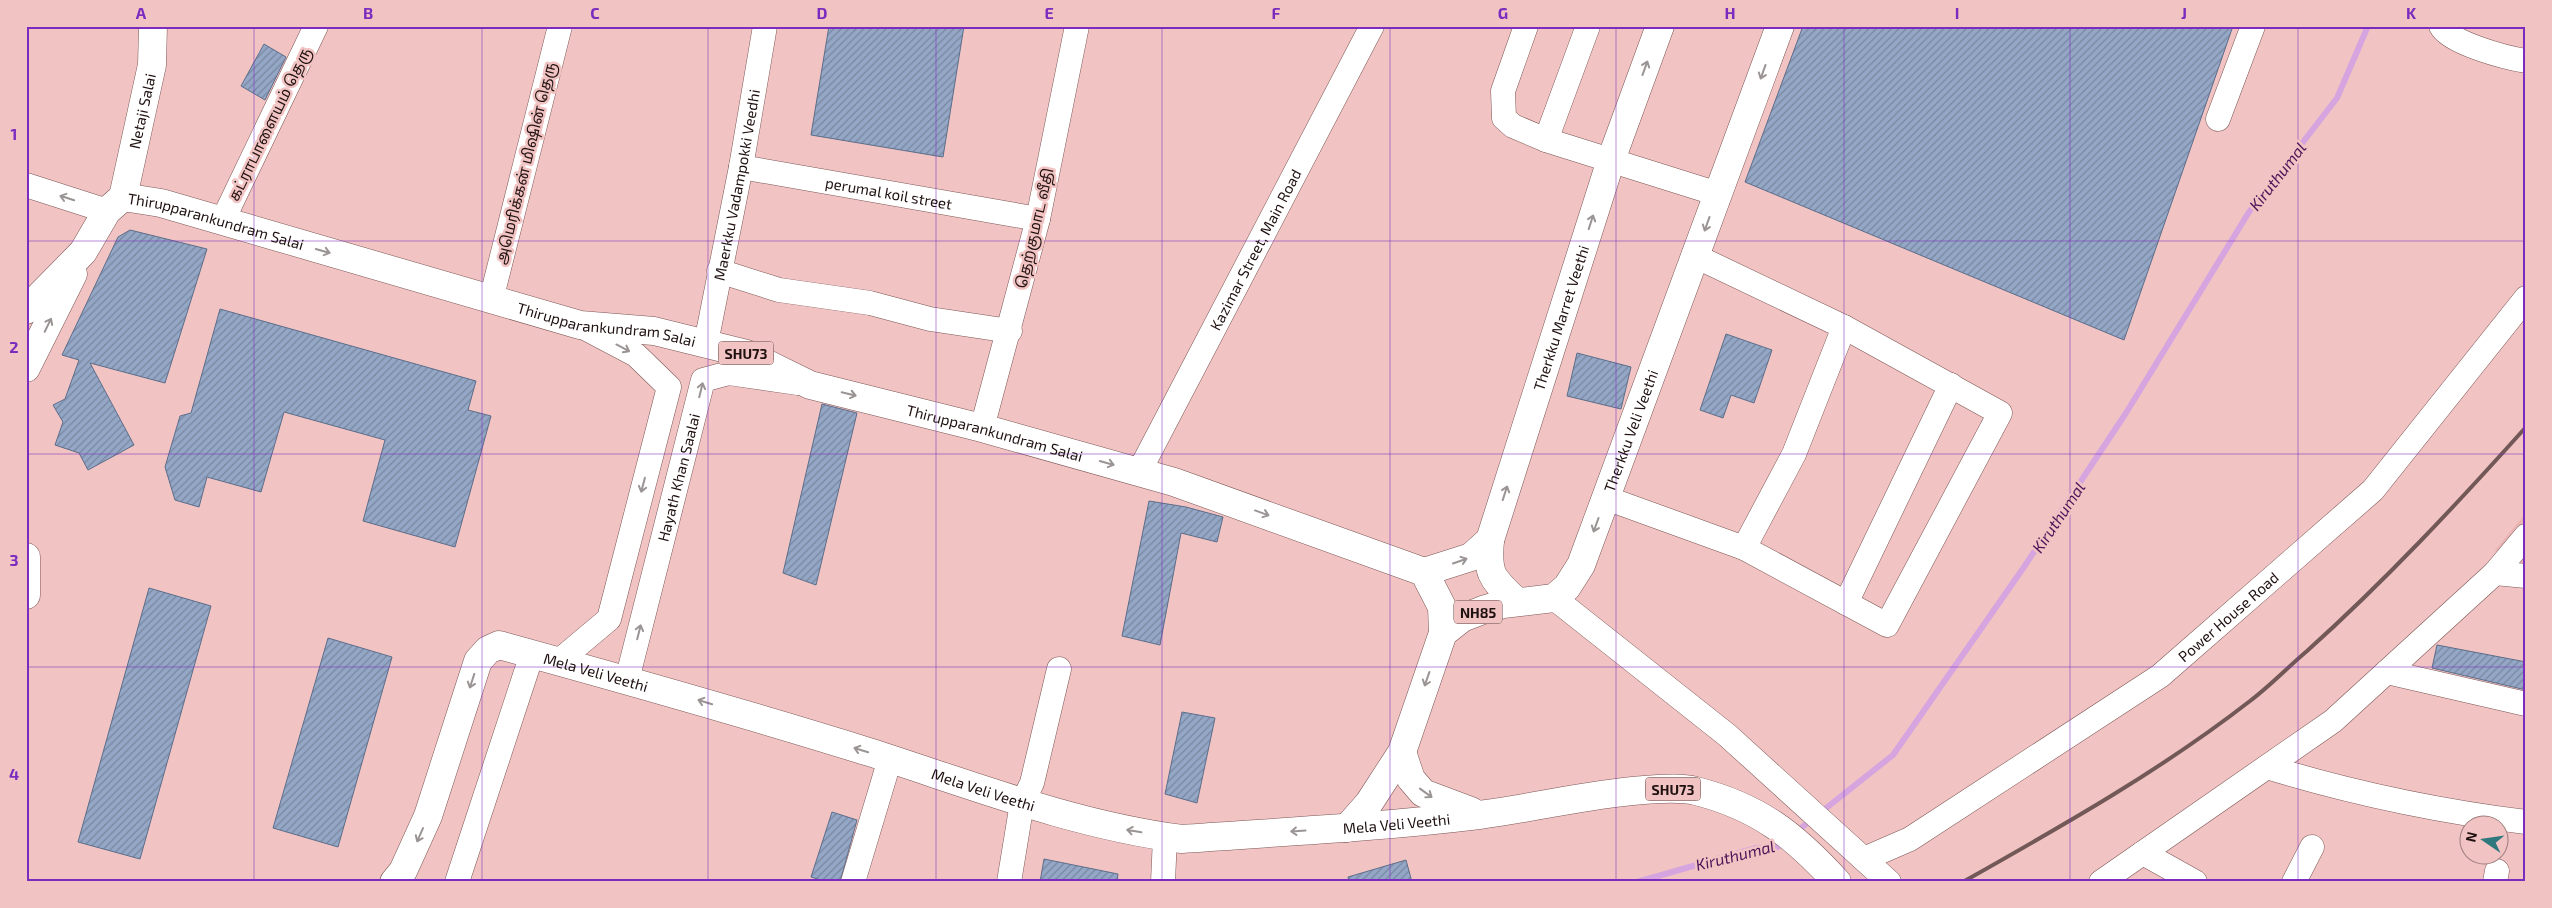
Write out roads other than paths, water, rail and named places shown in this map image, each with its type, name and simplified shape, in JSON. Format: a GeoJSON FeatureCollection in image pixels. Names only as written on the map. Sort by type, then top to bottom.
{"type":"FeatureCollection","features":[{"type":"Feature","properties":{"kind":"main road","name":"Netaji Salai"},"geometry":{"type":"LineString","coordinates":[[115,204],[152,65],[153,26]]}},
{"type":"Feature","properties":{"kind":"main road","name":"Therkku Marret Veethi"},"geometry":{"type":"LineString","coordinates":[[1518,602],[1493,578],[1488,564],[1490,540],[1611,160],[1660,26]]}},
{"type":"Feature","properties":{"kind":"main road","name":"Therkku Veli Veethi"},"geometry":{"type":"LineString","coordinates":[[1554,598],[1567,587],[1581,565],[1780,26]]}},
{"type":"Feature","properties":{"kind":"main road","name":"Thirupparankundram Salai"},"geometry":{"type":"LineString","coordinates":[[26,310],[83,252],[115,204],[161,203],[580,325],[654,331],[747,354],[810,385],[982,428],[1183,485],[1424,572]]}},
{"type":"Feature","properties":{"kind":"main road"},"geometry":{"type":"LineString","coordinates":[[26,368],[83,252]]}},
{"type":"Feature","properties":{"kind":"main road"},"geometry":{"type":"LineString","coordinates":[[1347,828],[1368,803],[1402,752],[1443,633],[1442,607],[1424,572],[1471,556],[1490,540]]}},
{"type":"Feature","properties":{"kind":"main road"},"geometry":{"type":"LineString","coordinates":[[26,557],[26,595]]}},
{"type":"Feature","properties":{"kind":"main road"},"geometry":{"type":"LineString","coordinates":[[1518,602],[1554,598]]}},
{"type":"Feature","properties":{"kind":"main road","name":"NH85"},"geometry":{"type":"LineString","coordinates":[[1443,633],[1462,618],[1482,610],[1518,602]]}},
{"type":"Feature","properties":{"kind":"main road","name":"Mela Veli Veethi"},"geometry":{"type":"LineString","coordinates":[[394,882],[404,871],[428,816],[478,661],[488,650],[499,645],[627,680],[890,759],[1022,802],[1107,826],[1166,837],[1182,839],[1347,828],[1480,814]]}},
{"type":"Feature","properties":{"kind":"main road"},"geometry":{"type":"LineString","coordinates":[[1402,752],[1411,779],[1424,793],[1480,814]]}},
{"type":"Feature","properties":{"kind":"main road","name":"SHU73"},"geometry":{"type":"LineString","coordinates":[[1480,814],[1607,792],[1670,789],[1694,791],[1753,811],[1782,829],[1836,882]]}},
{"type":"Feature","properties":{"kind":"street","name":"கட்ராபாளையம் தெரு"},"geometry":{"type":"LineString","coordinates":[[222,222],[316,26]]}},
{"type":"Feature","properties":{"kind":"street","name":"அமெரிக்கன் மிஷின் தெரு"},"geometry":{"type":"LineString","coordinates":[[491,300],[560,26]]}},
{"type":"Feature","properties":{"kind":"street","name":"Maerkku Vadampokki Veedhi"},"geometry":{"type":"LineString","coordinates":[[706,343],[741,167],[765,26]]}},
{"type":"Feature","properties":{"kind":"street","name":"தெற்குமாட வீதி"},"geometry":{"type":"LineString","coordinates":[[982,428],[1010,331],[1038,219],[1077,26]]}},
{"type":"Feature","properties":{"kind":"street","name":"Kazimar Street, Main Road"},"geometry":{"type":"LineString","coordinates":[[1139,472],[1372,26]]}},
{"type":"Feature","properties":{"kind":"street"},"geometry":{"type":"LineString","coordinates":[[1526,26],[1504,91],[1504,118],[1513,126],[1546,140],[1718,194]]}},
{"type":"Feature","properties":{"kind":"street"},"geometry":{"type":"LineString","coordinates":[[1546,140],[1588,26]]}},
{"type":"Feature","properties":{"kind":"street"},"geometry":{"type":"LineString","coordinates":[[2218,119],[2253,26]]}},
{"type":"Feature","properties":{"kind":"street"},"geometry":{"type":"LineString","coordinates":[[2441,26],[2443,31],[2468,44],[2513,59],[2526,61]]}},
{"type":"Feature","properties":{"kind":"street","name":"perumal koil street"},"geometry":{"type":"LineString","coordinates":[[741,167],[1038,219]]}},
{"type":"Feature","properties":{"kind":"street"},"geometry":{"type":"LineString","coordinates":[[26,185],[115,204]]}},
{"type":"Feature","properties":{"kind":"street"},"geometry":{"type":"LineString","coordinates":[[1606,498],[1744,548],[1888,625],[2000,413],[1844,327],[1695,256]]}},
{"type":"Feature","properties":{"kind":"street"},"geometry":{"type":"LineString","coordinates":[[719,271],[779,290],[870,304],[930,319],[1010,331]]}},
{"type":"Feature","properties":{"kind":"street","name":"Power House Road"},"geometry":{"type":"LineString","coordinates":[[1864,859],[1910,839],[2160,676],[2373,490],[2526,298]]}},
{"type":"Feature","properties":{"kind":"street","name":"Hayath Khan Saalai"},"geometry":{"type":"LineString","coordinates":[[559,661],[609,619],[669,387],[636,355],[580,325]]}},
{"type":"Feature","properties":{"kind":"street"},"geometry":{"type":"LineString","coordinates":[[1744,548],[1794,454],[1844,327]]}},
{"type":"Feature","properties":{"kind":"street","name":"Hayath Khan Saalai"},"geometry":{"type":"LineString","coordinates":[[627,680],[703,380],[729,373],[810,385]]}},
{"type":"Feature","properties":{"kind":"street"},"geometry":{"type":"LineString","coordinates":[[1846,603],[1951,385]]}},
{"type":"Feature","properties":{"kind":"street"},"geometry":{"type":"LineString","coordinates":[[2101,882],[2333,722],[2496,573],[2526,536]]}},
{"type":"Feature","properties":{"kind":"street"},"geometry":{"type":"LineString","coordinates":[[2496,573],[2526,576]]}},
{"type":"Feature","properties":{"kind":"street"},"geometry":{"type":"LineString","coordinates":[[1554,598],[1727,735],[1889,882]]}},
{"type":"Feature","properties":{"kind":"street"},"geometry":{"type":"LineString","coordinates":[[457,882],[532,654]]}},
{"type":"Feature","properties":{"kind":"street"},"geometry":{"type":"LineString","coordinates":[[1009,882],[1022,802],[1032,783],[1059,669]]}},
{"type":"Feature","properties":{"kind":"street"},"geometry":{"type":"LineString","coordinates":[[2387,672],[2526,704]]}},
{"type":"Feature","properties":{"kind":"street"},"geometry":{"type":"LineString","coordinates":[[853,882],[890,759]]}},
{"type":"Feature","properties":{"kind":"street"},"geometry":{"type":"LineString","coordinates":[[2267,767],[2342,789],[2454,813],[2526,822]]}},
{"type":"Feature","properties":{"kind":"street"},"geometry":{"type":"LineString","coordinates":[[1163,882],[1166,837]]}},
{"type":"Feature","properties":{"kind":"street"},"geometry":{"type":"LineString","coordinates":[[2294,882],[2312,847]]}},
{"type":"Feature","properties":{"kind":"street"},"geometry":{"type":"LineString","coordinates":[[2143,853],[2195,882]]}},
{"type":"Feature","properties":{"kind":"waterway","name":"Kiruthumal"},"geometry":{"type":"LineString","coordinates":[[1796,832],[1893,755],[2024,567],[2126,413],[2249,212],[2337,98],[2368,26]]}},
{"type":"Feature","properties":{"kind":"waterway","name":"Kiruthumal"},"geometry":{"type":"LineString","coordinates":[[1637,882],[1756,848],[1778,847],[1784,842]]}},
{"type":"Feature","properties":{"kind":"railway"},"geometry":{"type":"LineString","coordinates":[[1963,882],[2074,819],[2146,774],[2216,727],[2272,683],[2392,570],[2447,514],[2526,427]]}}]}
